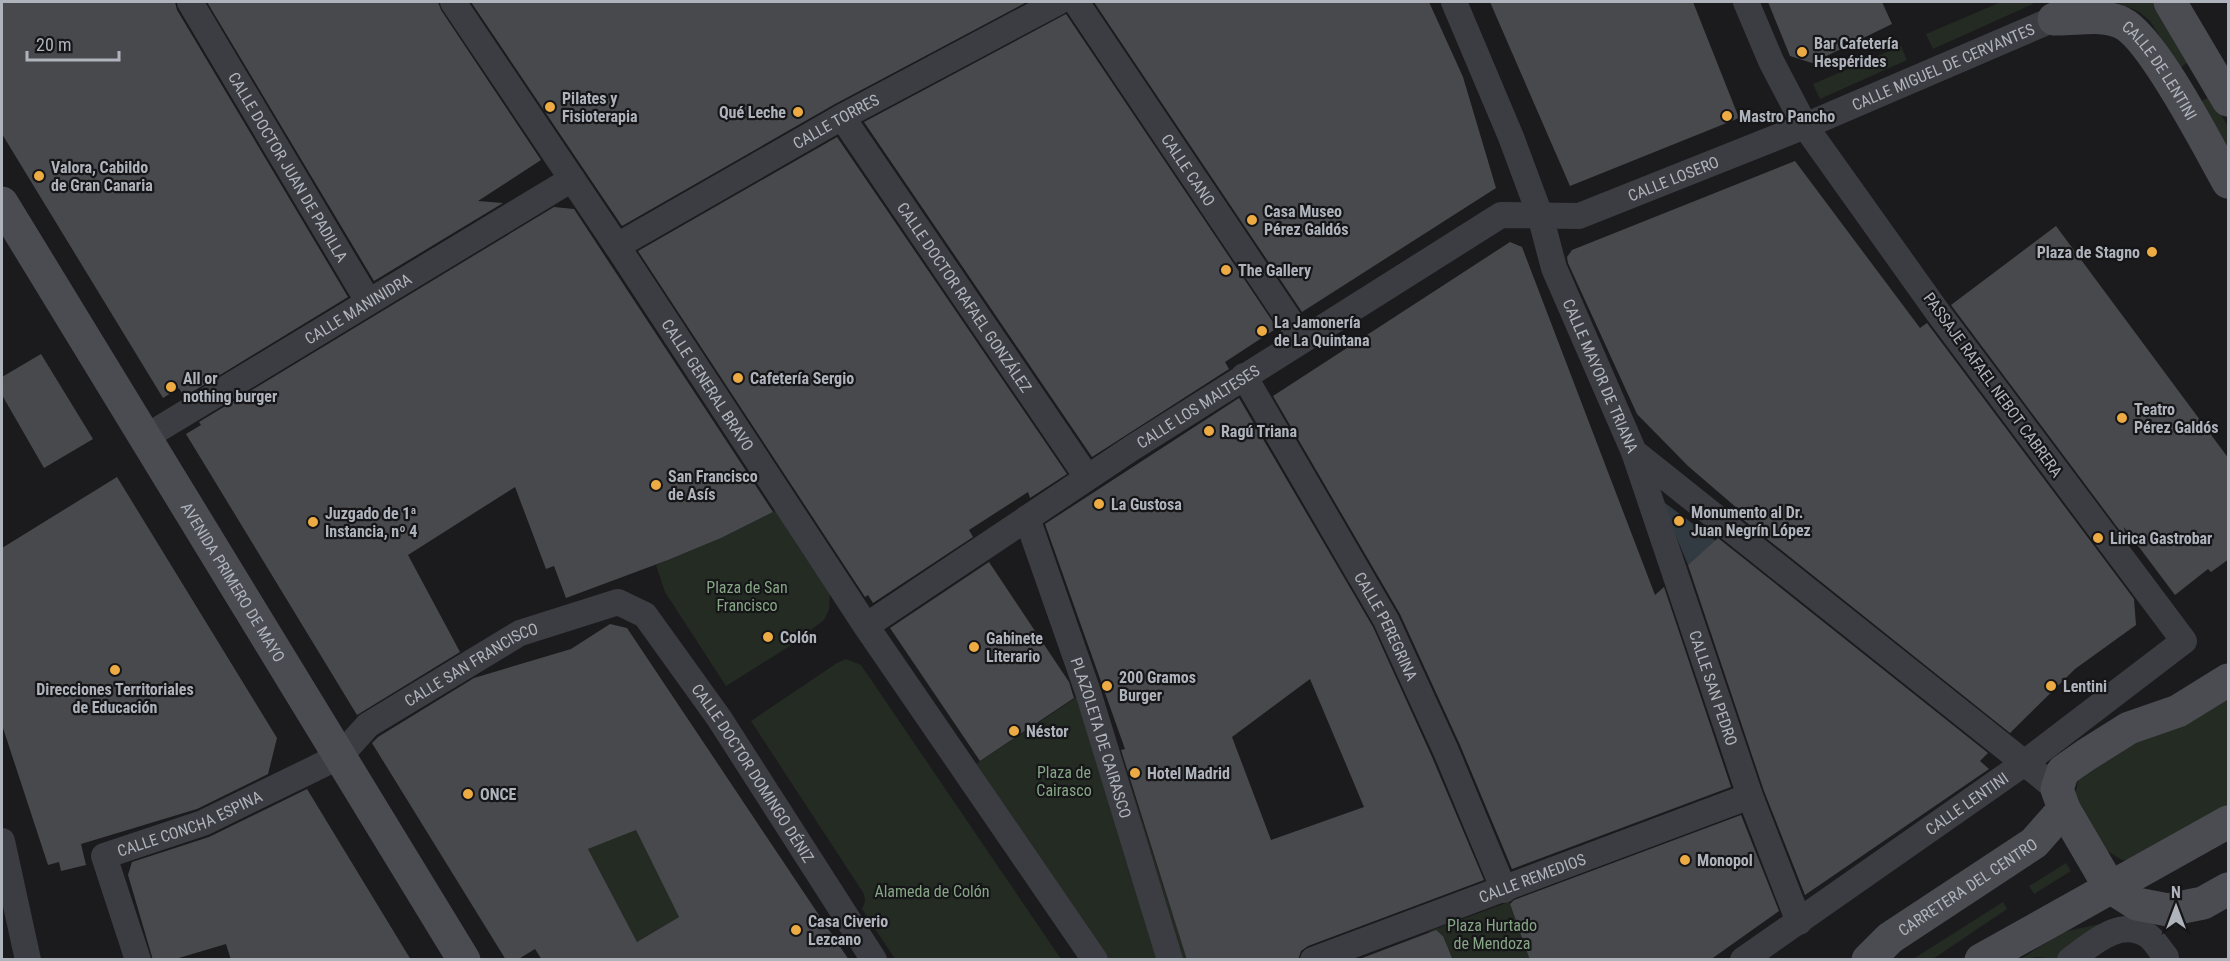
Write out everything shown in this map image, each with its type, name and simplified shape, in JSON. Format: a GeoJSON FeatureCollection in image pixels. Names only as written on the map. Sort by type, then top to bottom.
{"type":"FeatureCollection","features":[{"type":"Feature","properties":{"kind":"street","name":"CALLE DOCTOR JUAN DE PADILLA"},"geometry":{"type":"LineString","coordinates":[[190,2],[368,301]]}},
{"type":"Feature","properties":{"kind":"street","name":"CALLE GENERAL BRAVO"},"geometry":{"type":"LineString","coordinates":[[453,2],[572,178],[866,626],[1095,960]]}},
{"type":"Feature","properties":{"kind":"street","name":"CALLE TORRES"},"geometry":{"type":"LineString","coordinates":[[617,246],[842,117],[1058,2]]}},
{"type":"Feature","properties":{"kind":"street","name":"CALLE CANO"},"geometry":{"type":"LineString","coordinates":[[1076,2],[1302,339]]}},
{"type":"Feature","properties":{"kind":"street","name":"CALLE MAYOR DE TRIANA"},"geometry":{"type":"LineString","coordinates":[[1454,2],[1511,137],[1540,215],[1554,268],[1634,452],[2024,764],[2060,799]]}},
{"type":"Feature","properties":{"kind":"street","name":"PASSAJE RAFAEL NEBOT CABRERA"},"geometry":{"type":"LineString","coordinates":[[1746,2],[1771,61],[1805,126],[1939,314],[2184,641]]}},
{"type":"Feature","properties":{"kind":"street"},"geometry":{"type":"LineString","coordinates":[[2170,2],[2229,100]]}},
{"type":"Feature","properties":{"kind":"street","name":"CALLE MIGUEL DE CERVANTES"},"geometry":{"type":"LineString","coordinates":[[1805,126],[2067,10]]}},
{"type":"Feature","properties":{"kind":"street","name":"CALLE DE LENTINI"},"geometry":{"type":"LineString","coordinates":[[2067,10],[2122,23],[2145,43],[2229,182]]}},
{"type":"Feature","properties":{"kind":"street","name":"CALLE DOCTOR RAFAEL GONZÁLEZ"},"geometry":{"type":"LineString","coordinates":[[842,117],[1087,477]]}},
{"type":"Feature","properties":{"kind":"street","name":"CALLE LOSERO"},"geometry":{"type":"LineString","coordinates":[[1540,215],[1579,216],[1805,126]]}},
{"type":"Feature","properties":{"kind":"street","name":"CALLE MANINIDRA"},"geometry":{"type":"LineString","coordinates":[[144,438],[572,178]]}},
{"type":"Feature","properties":{"kind":"street","name":"AVENIDA PRIMERO DE MAYO"},"geometry":{"type":"LineString","coordinates":[[2,203],[464,960]]}},
{"type":"Feature","properties":{"kind":"street","name":"CALLE LOS MALTESES"},"geometry":{"type":"LineString","coordinates":[[866,626],[1087,477],[1244,375],[1501,215],[1540,215]]}},
{"type":"Feature","properties":{"kind":"street","name":"CALLE PEREGRINA"},"geometry":{"type":"LineString","coordinates":[[1244,375],[1386,620],[1446,751],[1504,890]]}},
{"type":"Feature","properties":{"kind":"street","name":"CALLE SAN PEDRO"},"geometry":{"type":"LineString","coordinates":[[1634,452],[1750,796],[1799,922]]}},
{"type":"Feature","properties":{"kind":"street","name":"PLAZOLETA DE CAIRASCO"},"geometry":{"type":"LineString","coordinates":[[1027,518],[1088,692],[1170,960]]}},
{"type":"Feature","properties":{"kind":"street","name":"CALLE SAN FRANCISCO"},"geometry":{"type":"LineString","coordinates":[[340,756],[368,725],[520,633],[618,602]]}},
{"type":"Feature","properties":{"kind":"street","name":"CALLE DOCTOR DOMINGO DÉNIZ"},"geometry":{"type":"LineString","coordinates":[[618,602],[645,615],[692,680],[874,960]]}},
{"type":"Feature","properties":{"kind":"street","name":"CALLE LENTINI"},"geometry":{"type":"LineString","coordinates":[[1743,960],[2024,764],[2184,641]]}},
{"type":"Feature","properties":{"kind":"street"},"geometry":{"type":"LineString","coordinates":[[2129,728],[2229,654]]}},
{"type":"Feature","properties":{"kind":"street"},"geometry":{"type":"LineString","coordinates":[[2129,728],[2178,711],[2229,680]]}},
{"type":"Feature","properties":{"kind":"street","name":"CARRETERA DEL CENTRO"},"geometry":{"type":"LineString","coordinates":[[1868,960],[1890,938],[2034,843],[2060,799],[2063,771],[2129,728]]}},
{"type":"Feature","properties":{"kind":"street","name":"CALLE CONCHA ESPINA"},"geometry":{"type":"LineString","coordinates":[[138,960],[104,856],[202,823],[340,756]]}},
{"type":"Feature","properties":{"kind":"street","name":"CALLE REMEDIOS"},"geometry":{"type":"LineString","coordinates":[[1313,960],[1750,796]]}},
{"type":"Feature","properties":{"kind":"street"},"geometry":{"type":"LineString","coordinates":[[2060,799],[2109,886],[2137,904],[2168,910],[2203,903],[2229,889]]}},
{"type":"Feature","properties":{"kind":"street"},"geometry":{"type":"LineString","coordinates":[[1981,960],[2109,886],[2229,822]]}},
{"type":"Feature","properties":{"kind":"street"},"geometry":{"type":"LineString","coordinates":[[2,841],[28,960]]}},
{"type":"Feature","properties":{"kind":"street"},"geometry":{"type":"LineString","coordinates":[[2167,958],[2168,910]]}},
{"type":"Feature","properties":{"kind":"street"},"geometry":{"type":"LineString","coordinates":[[2070,960],[2111,932],[2131,929],[2147,935],[2167,958]]}},
{"type":"Feature","properties":{"kind":"green space"},"geometry":{"type":"Polygon","coordinates":[[[2001,2],[2032,2],[2033,4],[1933,49],[1926,34],[2001,2]]]}},
{"type":"Feature","properties":{"kind":"green space"},"geometry":{"type":"Polygon","coordinates":[[[2114,2],[2156,2],[2191,60],[2180,68],[2150,21],[2138,11],[2114,2]]]}},
{"type":"Feature","properties":{"kind":"green space"},"geometry":{"type":"Polygon","coordinates":[[[1901,46],[1907,60],[1820,99],[1813,84],[1901,46]]]}},
{"type":"Feature","properties":{"kind":"green space"},"geometry":{"type":"Polygon","coordinates":[[[2211,96],[2228,127],[2228,151],[2200,102],[2211,96]]]}},
{"type":"Feature","properties":{"kind":"green space","name":"Plaza de San Francisco"},"geometry":{"type":"Polygon","coordinates":[[[781,508],[830,592],[829,610],[824,620],[790,646],[726,686],[665,592],[656,565],[721,538],[781,508]]]}},
{"type":"Feature","properties":{"kind":"green space","name":"Alameda de Colón"},"geometry":{"type":"Polygon","coordinates":[[[846,659],[861,665],[1061,959],[895,959],[862,909],[865,902],[864,894],[751,721],[846,659]]]}},
{"type":"Feature","properties":{"kind":"green space","name":"Plaza de Cairasco"},"geometry":{"type":"Polygon","coordinates":[[[1098,683],[1187,959],[1108,959],[976,764],[1098,683]]]}},
{"type":"Feature","properties":{"kind":"green space"},"geometry":{"type":"Polygon","coordinates":[[[2228,688],[2228,810],[2136,860],[2122,860],[2104,849],[2074,800],[2078,781],[2104,762],[2228,688]]]}},
{"type":"Feature","properties":{"kind":"green space"},"geometry":{"type":"Polygon","coordinates":[[[636,830],[679,917],[637,942],[588,849],[636,830]]]}},
{"type":"Feature","properties":{"kind":"green space"},"geometry":{"type":"Polygon","coordinates":[[[2066,863],[2071,871],[2034,894],[2029,886],[2066,863]]]}},
{"type":"Feature","properties":{"kind":"green space","name":"Plaza Hurtado de Mendoza"},"geometry":{"type":"Polygon","coordinates":[[[1509,902],[1530,959],[1453,959],[1442,934],[1427,932],[1509,902]]]}},
{"type":"Feature","properties":{"kind":"green space"},"geometry":{"type":"Polygon","coordinates":[[[2003,902],[2007,909],[1933,959],[1913,959],[2003,902]]]}},
{"type":"Feature","properties":{"kind":"green space"},"geometry":{"type":"Polygon","coordinates":[[[2100,924],[2100,928],[2056,959],[2037,957],[2019,960],[2063,932],[2100,924]]]}},
{"type":"Feature","properties":{"kind":"shaded area","name":"Monumento al Dr. Juan Negrín López"},"geometry":{"type":"Polygon","coordinates":[[[1661,500],[1716,541],[1688,565],[1661,500]]]}},
{"type":"Feature","properties":{"kind":"building"},"geometry":{"type":"Polygon","coordinates":[[[2,2],[175,2],[177,10],[348,297],[184,397],[179,388],[163,398],[2,134],[2,2]]]}},
{"type":"Feature","properties":{"kind":"building"},"geometry":{"type":"Polygon","coordinates":[[[207,2],[438,2],[441,10],[541,160],[478,201],[503,203],[374,281],[207,2]]]}},
{"type":"Feature","properties":{"kind":"building"},"geometry":{"type":"Polygon","coordinates":[[[471,2],[1027,2],[835,104],[622,226],[471,2]]]}},
{"type":"Feature","properties":{"kind":"building"},"geometry":{"type":"Polygon","coordinates":[[[1094,2],[1429,2],[1463,77],[1496,188],[1302,312],[1094,2]]]}},
{"type":"Feature","properties":{"kind":"building"},"geometry":{"type":"Polygon","coordinates":[[[1490,2],[1693,2],[1739,118],[1570,186],[1490,2]]]}},
{"type":"Feature","properties":{"kind":"building"},"geometry":{"type":"Polygon","coordinates":[[[1768,2],[1882,2],[1892,24],[1812,63],[1790,56],[1768,2]]]}},
{"type":"Feature","properties":{"kind":"building"},"geometry":{"type":"Polygon","coordinates":[[[1066,14],[1277,328],[1225,362],[1229,369],[1092,457],[864,122],[1066,14]]]}},
{"type":"Feature","properties":{"kind":"building"},"geometry":{"type":"Polygon","coordinates":[[[837,137],[1067,474],[1030,498],[1028,492],[969,530],[973,537],[873,603],[868,595],[865,597],[638,251],[837,137]]]}},
{"type":"Feature","properties":{"kind":"building"},"geometry":{"type":"Polygon","coordinates":[[[1795,161],[1920,328],[1927,323],[2134,599],[2136,625],[2075,669],[2010,733],[1741,518],[1745,515],[1688,466],[1637,414],[1568,263],[1567,257],[1572,250],[1795,161]]]}},
{"type":"Feature","properties":{"kind":"building"},"geometry":{"type":"Polygon","coordinates":[[[554,207],[574,209],[773,512],[721,538],[566,598],[554,566],[546,569],[515,487],[408,555],[460,652],[357,715],[186,434],[201,425],[199,422],[554,207]]]}},
{"type":"Feature","properties":{"kind":"building","name":"Teatro Pérez Galdós"},"geometry":{"type":"Polygon","coordinates":[[[2056,226],[2229,459],[2229,559],[2211,572],[2208,569],[2175,595],[2124,527],[2126,539],[1951,305],[2056,226]]]}},
{"type":"Feature","properties":{"kind":"building"},"geometry":{"type":"Polygon","coordinates":[[[1510,242],[1522,247],[1655,595],[1664,587],[1731,787],[1512,869],[1460,745],[1400,614],[1273,396],[1510,242]]]}},
{"type":"Feature","properties":{"kind":"building"},"geometry":{"type":"Polygon","coordinates":[[[41,354],[93,439],[44,468],[2,395],[2,377],[41,354]]]}},
{"type":"Feature","properties":{"kind":"building"},"geometry":{"type":"Polygon","coordinates":[[[1239,398],[1373,627],[1484,880],[1308,946],[1301,951],[1298,960],[1187,960],[1121,750],[1125,749],[1045,524],[1239,398]],[[1310,679],[1232,737],[1271,840],[1364,807],[1310,679]]]}},
{"type":"Feature","properties":{"kind":"building"},"geometry":{"type":"Polygon","coordinates":[[[117,477],[277,738],[268,774],[197,809],[81,844],[86,865],[61,871],[59,862],[48,865],[2,725],[2,548],[117,477]]]}},
{"type":"Feature","properties":{"kind":"building"},"geometry":{"type":"Polygon","coordinates":[[[1718,538],[1988,753],[1980,761],[1989,769],[1805,895],[1764,791],[1688,565],[1718,538]]]}},
{"type":"Feature","properties":{"kind":"building","name":"Gabinete Literario"},"geometry":{"type":"Polygon","coordinates":[[[989,562],[1069,682],[1074,698],[980,761],[890,628],[989,562]]]}},
{"type":"Feature","properties":{"kind":"building"},"geometry":{"type":"Polygon","coordinates":[[[610,624],[627,628],[849,960],[542,960],[535,949],[517,960],[506,960],[372,743],[378,737],[474,678],[571,649],[610,624]],[[636,830],[588,849],[637,942],[679,917],[636,830]]]}},
{"type":"Feature","properties":{"kind":"building"},"geometry":{"type":"Polygon","coordinates":[[[307,789],[411,960],[231,960],[226,944],[172,960],[153,960],[128,875],[132,862],[209,837],[307,789]]]}},
{"type":"Feature","properties":{"kind":"building","name":"Monopol"},"geometry":{"type":"Polygon","coordinates":[[[1741,815],[1779,911],[1710,960],[1530,960],[1510,904],[1514,900],[1741,815]]]}},
{"type":"Feature","properties":{"kind":"building"},"geometry":{"type":"Polygon","coordinates":[[[1436,930],[1443,936],[1453,960],[1357,960],[1436,930]]]}},
{"type":"Feature","properties":{"kind":"place","name":"Bar Cafetería Hespérides"},"geometry":{"type":"Point","coordinates":[1802,52]}},
{"type":"Feature","properties":{"kind":"place","name":"Pilates y Fisioterapia"},"geometry":{"type":"Point","coordinates":[550,107]}},
{"type":"Feature","properties":{"kind":"place","name":"Qué Leche"},"geometry":{"type":"Point","coordinates":[798,112]}},
{"type":"Feature","properties":{"kind":"place","name":"Mastro Pancho"},"geometry":{"type":"Point","coordinates":[1727,116]}},
{"type":"Feature","properties":{"kind":"place","name":"Valora, Cabildo de Gran Canaria"},"geometry":{"type":"Point","coordinates":[39,176]}},
{"type":"Feature","properties":{"kind":"place","name":"Casa Museo Pérez Galdós"},"geometry":{"type":"Point","coordinates":[1252,220]}},
{"type":"Feature","properties":{"kind":"place","name":"Plaza de Stagno"},"geometry":{"type":"Point","coordinates":[2152,252]}},
{"type":"Feature","properties":{"kind":"place","name":"The Gallery"},"geometry":{"type":"Point","coordinates":[1226,270]}},
{"type":"Feature","properties":{"kind":"place","name":"La Jamonería de La Quintana"},"geometry":{"type":"Point","coordinates":[1262,331]}},
{"type":"Feature","properties":{"kind":"place","name":"Cafetería Sergio"},"geometry":{"type":"Point","coordinates":[738,378]}},
{"type":"Feature","properties":{"kind":"place","name":"All or nothing burger"},"geometry":{"type":"Point","coordinates":[171,387]}},
{"type":"Feature","properties":{"kind":"place","name":"Teatro Pérez Galdós"},"geometry":{"type":"Point","coordinates":[2122,418]}},
{"type":"Feature","properties":{"kind":"place","name":"Ragú Triana"},"geometry":{"type":"Point","coordinates":[1209,431]}},
{"type":"Feature","properties":{"kind":"place","name":"San Francisco de Asís"},"geometry":{"type":"Point","coordinates":[656,485]}},
{"type":"Feature","properties":{"kind":"place","name":"La Gustosa"},"geometry":{"type":"Point","coordinates":[1099,504]}},
{"type":"Feature","properties":{"kind":"place","name":"Monumento al Dr. Juan Negrín López"},"geometry":{"type":"Point","coordinates":[1679,521]}},
{"type":"Feature","properties":{"kind":"place","name":"Juzgado de 1ª Instancia, nº 4"},"geometry":{"type":"Point","coordinates":[313,522]}},
{"type":"Feature","properties":{"kind":"place","name":"Lirica Gastrobar"},"geometry":{"type":"Point","coordinates":[2098,538]}},
{"type":"Feature","properties":{"kind":"place","name":"Colón"},"geometry":{"type":"Point","coordinates":[768,637]}},
{"type":"Feature","properties":{"kind":"place","name":"Gabinete Literario"},"geometry":{"type":"Point","coordinates":[974,647]}},
{"type":"Feature","properties":{"kind":"place","name":"Direcciones Territoriales de Educación"},"geometry":{"type":"Point","coordinates":[115,670]}},
{"type":"Feature","properties":{"kind":"place","name":"200 Gramos Burger"},"geometry":{"type":"Point","coordinates":[1107,686]}},
{"type":"Feature","properties":{"kind":"place","name":"Lentini"},"geometry":{"type":"Point","coordinates":[2051,686]}},
{"type":"Feature","properties":{"kind":"place","name":"Néstor"},"geometry":{"type":"Point","coordinates":[1014,731]}},
{"type":"Feature","properties":{"kind":"place","name":"Hotel Madrid"},"geometry":{"type":"Point","coordinates":[1135,773]}},
{"type":"Feature","properties":{"kind":"place","name":"ONCE"},"geometry":{"type":"Point","coordinates":[468,794]}},
{"type":"Feature","properties":{"kind":"place","name":"Monopol"},"geometry":{"type":"Point","coordinates":[1685,860]}},
{"type":"Feature","properties":{"kind":"place","name":"Casa Civerio Lezcano"},"geometry":{"type":"Point","coordinates":[796,930]}}]}
